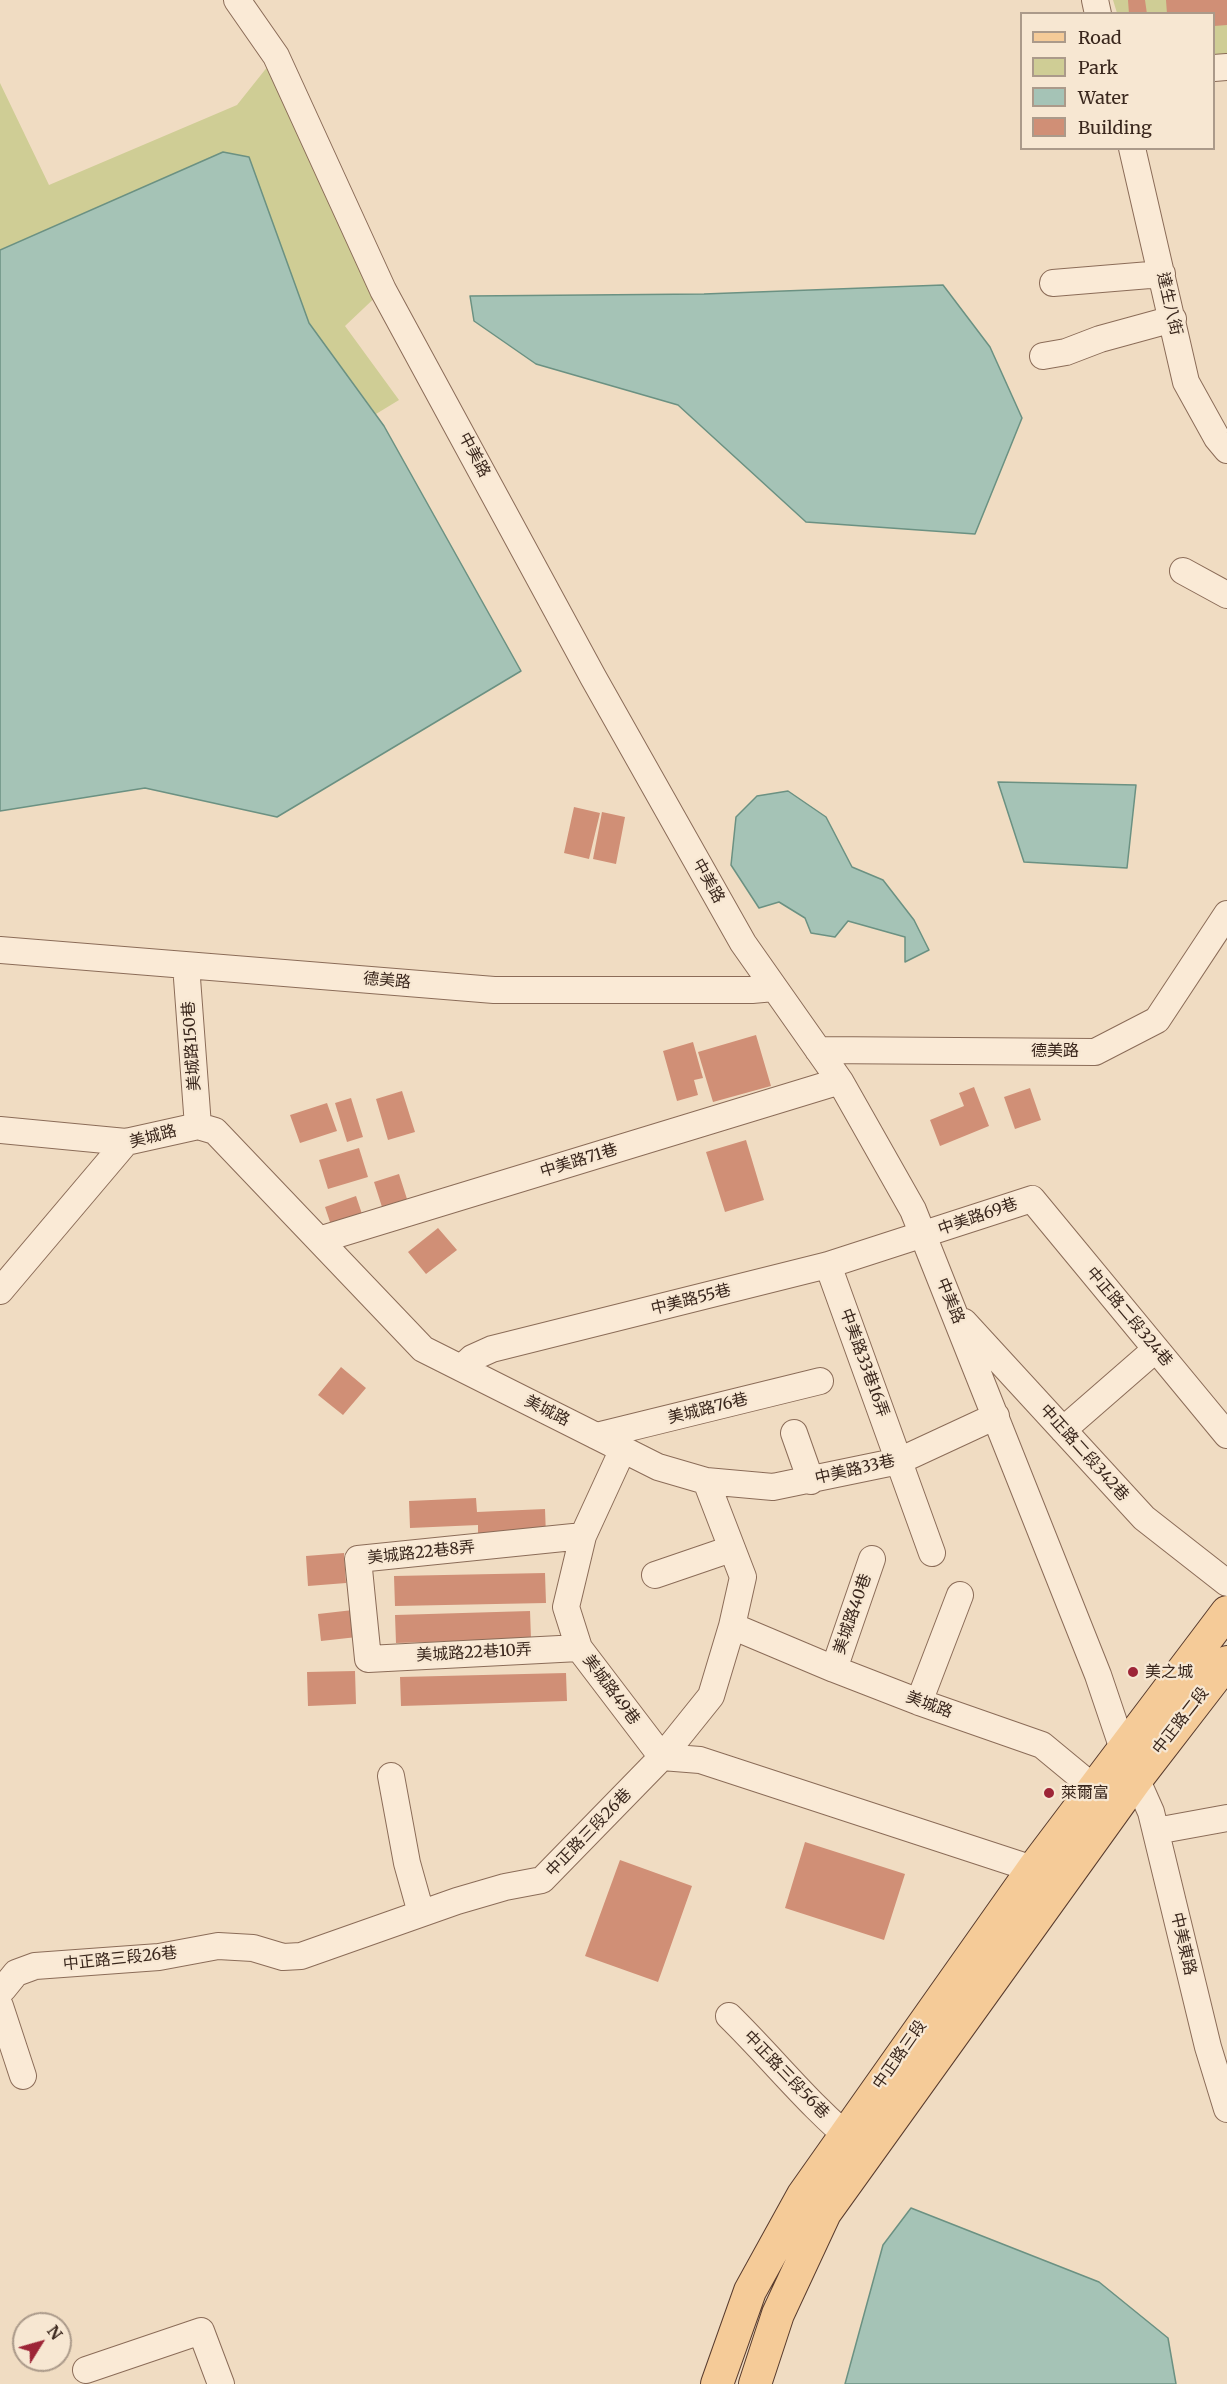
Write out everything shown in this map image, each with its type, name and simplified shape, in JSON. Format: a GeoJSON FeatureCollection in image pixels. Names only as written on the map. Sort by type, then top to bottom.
{"type":"FeatureCollection","features":[{"type":"Feature","properties":{"kind":"main road","name":"中正路二段"},"geometry":{"type":"LineString","coordinates":[[1123,1749],[1227,1612]]}},
{"type":"Feature","properties":{"kind":"main road","name":"中正路二段"},"geometry":{"type":"LineString","coordinates":[[1136,1780],[1227,1662]]}},
{"type":"Feature","properties":{"kind":"main road","name":"中正路三段"},"geometry":{"type":"LineString","coordinates":[[755,2384],[778,2314],[855,2143],[1032,1869],[1123,1749]]}},
{"type":"Feature","properties":{"kind":"main road","name":"中正路三段"},"geometry":{"type":"LineString","coordinates":[[717,2384],[750,2291],[803,2195],[855,2143],[1057,1888],[1136,1780]]}},
{"type":"Feature","properties":{"kind":"street","name":"中美路"},"geometry":{"type":"LineString","coordinates":[[237,0],[276,56],[382,290],[599,687],[743,943],[840,1081],[913,1210],[1098,1675],[1136,1780]]}},
{"type":"Feature","properties":{"kind":"street","name":"達生八街"},"geometry":{"type":"LineString","coordinates":[[1132,150],[1186,382],[1216,438],[1227,450]]}},
{"type":"Feature","properties":{"kind":"street"},"geometry":{"type":"LineString","coordinates":[[1053,283],[1162,274]]}},
{"type":"Feature","properties":{"kind":"street"},"geometry":{"type":"LineString","coordinates":[[1043,356],[1066,352],[1100,339],[1173,319]]}},
{"type":"Feature","properties":{"kind":"street"},"geometry":{"type":"LineString","coordinates":[[1183,571],[1227,594]]}},
{"type":"Feature","properties":{"kind":"street","name":"德美路"},"geometry":{"type":"LineString","coordinates":[[818,1050],[1095,1052],[1157,1020],[1227,914]]}},
{"type":"Feature","properties":{"kind":"street","name":"德美路"},"geometry":{"type":"LineString","coordinates":[[0,950],[494,990],[752,990],[774,988]]}},
{"type":"Feature","properties":{"kind":"street","name":"美城路150巷"},"geometry":{"type":"LineString","coordinates":[[186,965],[198,1126]]}},
{"type":"Feature","properties":{"kind":"street","name":"中美路71巷"},"geometry":{"type":"LineString","coordinates":[[319,1240],[840,1081]]}},
{"type":"Feature","properties":{"kind":"street","name":"美城路"},"geometry":{"type":"LineString","coordinates":[[0,1291],[126,1142],[198,1126],[215,1131],[423,1349],[658,1467],[706,1481]]}},
{"type":"Feature","properties":{"kind":"street"},"geometry":{"type":"LineString","coordinates":[[0,1130],[126,1142]]}},
{"type":"Feature","properties":{"kind":"street","name":"中美路69巷"},"geometry":{"type":"LineString","coordinates":[[923,1236],[1032,1199]]}},
{"type":"Feature","properties":{"kind":"street","name":"中正路二段324巷"},"geometry":{"type":"LineString","coordinates":[[1032,1199],[1227,1435]]}},
{"type":"Feature","properties":{"kind":"street","name":"中美路55巷"},"geometry":{"type":"LineString","coordinates":[[461,1368],[472,1358],[492,1349],[828,1265],[923,1236]]}},
{"type":"Feature","properties":{"kind":"street","name":"中美路33巷16弄"},"geometry":{"type":"LineString","coordinates":[[828,1265],[932,1553]]}},
{"type":"Feature","properties":{"kind":"street","name":"中正路二段342巷"},"geometry":{"type":"LineString","coordinates":[[953,1310],[1144,1518],[1227,1583]]}},
{"type":"Feature","properties":{"kind":"street"},"geometry":{"type":"LineString","coordinates":[[1063,1430],[1156,1349]]}},
{"type":"Feature","properties":{"kind":"street","name":"美城路76巷"},"geometry":{"type":"LineString","coordinates":[[596,1436],[820,1381]]}},
{"type":"Feature","properties":{"kind":"street","name":"中美路33巷"},"geometry":{"type":"LineString","coordinates":[[706,1481],[773,1487],[812,1481],[899,1461],[996,1416]]}},
{"type":"Feature","properties":{"kind":"street"},"geometry":{"type":"LineString","coordinates":[[794,1433],[812,1481]]}},
{"type":"Feature","properties":{"kind":"street","name":"美城路49巷"},"geometry":{"type":"LineString","coordinates":[[623,1449],[583,1536],[566,1606],[579,1648],[662,1757]]}},
{"type":"Feature","properties":{"kind":"street"},"geometry":{"type":"LineString","coordinates":[[706,1481],[742,1577],[732,1626]]}},
{"type":"Feature","properties":{"kind":"street","name":"美城路22巷8弄"},"geometry":{"type":"LineString","coordinates":[[368,1659],[358,1559],[583,1536]]}},
{"type":"Feature","properties":{"kind":"street"},"geometry":{"type":"LineString","coordinates":[[655,1575],[732,1549]]}},
{"type":"Feature","properties":{"kind":"street","name":"美城路40巷"},"geometry":{"type":"LineString","coordinates":[[834,1669],[872,1559]]}},
{"type":"Feature","properties":{"kind":"street"},"geometry":{"type":"LineString","coordinates":[[919,1702],[960,1595]]}},
{"type":"Feature","properties":{"kind":"street","name":"美城路"},"geometry":{"type":"LineString","coordinates":[[732,1626],[919,1702],[1042,1745],[1094,1788]]}},
{"type":"Feature","properties":{"kind":"street","name":"中正路三段26巷"},"geometry":{"type":"LineString","coordinates":[[0,1989],[16,1973],[35,1966],[159,1957],[218,1946],[253,1948],[283,1957],[301,1956],[421,1913],[505,1887],[543,1880],[662,1757],[711,1696],[732,1626]]}},
{"type":"Feature","properties":{"kind":"street","name":"美城路22巷10弄"},"geometry":{"type":"LineString","coordinates":[[368,1659],[579,1648]]}},
{"type":"Feature","properties":{"kind":"street"},"geometry":{"type":"LineString","coordinates":[[662,1757],[700,1760],[1032,1869],[1057,1888]]}},
{"type":"Feature","properties":{"kind":"street"},"geometry":{"type":"LineString","coordinates":[[391,1776],[407,1863],[421,1913]]}},
{"type":"Feature","properties":{"kind":"street","name":"中美東路"},"geometry":{"type":"LineString","coordinates":[[1136,1780],[1151,1812],[1208,2047],[1227,2109]]}},
{"type":"Feature","properties":{"kind":"street"},"geometry":{"type":"LineString","coordinates":[[1156,1831],[1227,1818]]}},
{"type":"Feature","properties":{"kind":"street"},"geometry":{"type":"LineString","coordinates":[[0,2006],[23,2076]]}},
{"type":"Feature","properties":{"kind":"street","name":"中正路三段56巷"},"geometry":{"type":"LineString","coordinates":[[729,2016],[757,2043],[790,2081],[855,2143]]}},
{"type":"Feature","properties":{"kind":"street"},"geometry":{"type":"LineString","coordinates":[[86,2370],[201,2331],[221,2384]]}},
{"type":"Feature","properties":{"kind":"green space"},"geometry":{"type":"Polygon","coordinates":[[[1113,0],[1227,0],[1227,57],[1215,58],[1215,12],[1117,12],[1113,0]]]}},
{"type":"Feature","properties":{"kind":"green space"},"geometry":{"type":"Polygon","coordinates":[[[276,56],[383,290],[345,326],[399,400],[376,414],[309,323],[248,157],[223,152],[0,250],[0,83],[49,185],[237,105],[276,56]]]}},
{"type":"Feature","properties":{"kind":"water"},"geometry":{"type":"Polygon","coordinates":[[[223,152],[249,157],[309,323],[384,426],[521,671],[277,817],[145,788],[0,811],[0,250],[223,152]]]}},
{"type":"Feature","properties":{"kind":"water"},"geometry":{"type":"Polygon","coordinates":[[[943,285],[990,347],[1022,418],[975,534],[806,522],[678,405],[536,364],[474,321],[470,296],[704,294],[943,285]]]}},
{"type":"Feature","properties":{"kind":"water"},"geometry":{"type":"Polygon","coordinates":[[[998,782],[1136,785],[1127,868],[1024,862],[998,782]]]}},
{"type":"Feature","properties":{"kind":"water"},"geometry":{"type":"Polygon","coordinates":[[[788,791],[826,817],[852,867],[883,880],[914,920],[929,950],[905,962],[905,937],[848,921],[835,937],[811,933],[805,918],[779,902],[759,908],[731,865],[736,817],[757,796],[788,791]]]}},
{"type":"Feature","properties":{"kind":"water"},"geometry":{"type":"Polygon","coordinates":[[[911,2208],[1099,2282],[1168,2338],[1176,2384],[845,2384],[883,2245],[911,2208]]]}},
{"type":"Feature","properties":{"kind":"building"},"geometry":{"type":"Polygon","coordinates":[[[1128,0],[1145,0],[1147,12],[1129,12],[1128,0]]]}},
{"type":"Feature","properties":{"kind":"building"},"geometry":{"type":"Polygon","coordinates":[[[1166,0],[1227,0],[1227,25],[1215,26],[1215,12],[1167,12],[1166,0]]]}},
{"type":"Feature","properties":{"kind":"building"},"geometry":{"type":"Polygon","coordinates":[[[574,807],[600,813],[589,859],[564,853],[574,807]]]}},
{"type":"Feature","properties":{"kind":"building"},"geometry":{"type":"Polygon","coordinates":[[[602,812],[625,817],[616,864],[593,859],[602,812]]]}},
{"type":"Feature","properties":{"kind":"building"},"geometry":{"type":"Polygon","coordinates":[[[756,1035],[771,1086],[713,1102],[698,1052],[756,1035]]]}},
{"type":"Feature","properties":{"kind":"building"},"geometry":{"type":"Polygon","coordinates":[[[693,1042],[703,1078],[694,1080],[698,1095],[677,1101],[663,1051],[693,1042]]]}},
{"type":"Feature","properties":{"kind":"building"},"geometry":{"type":"Polygon","coordinates":[[[974,1087],[989,1126],[940,1146],[930,1120],[964,1106],[959,1093],[974,1087]]]}},
{"type":"Feature","properties":{"kind":"building"},"geometry":{"type":"Polygon","coordinates":[[[1030,1088],[1041,1120],[1015,1129],[1004,1097],[1030,1088]]]}},
{"type":"Feature","properties":{"kind":"building"},"geometry":{"type":"Polygon","coordinates":[[[402,1091],[415,1132],[388,1140],[376,1099],[402,1091]]]}},
{"type":"Feature","properties":{"kind":"building"},"geometry":{"type":"Polygon","coordinates":[[[351,1098],[363,1137],[347,1142],[335,1103],[351,1098]]]}},
{"type":"Feature","properties":{"kind":"building"},"geometry":{"type":"Polygon","coordinates":[[[327,1103],[337,1131],[300,1143],[290,1115],[327,1103]]]}},
{"type":"Feature","properties":{"kind":"building"},"geometry":{"type":"Polygon","coordinates":[[[746,1140],[764,1200],[725,1212],[706,1152],[746,1140]]]}},
{"type":"Feature","properties":{"kind":"building"},"geometry":{"type":"Polygon","coordinates":[[[359,1148],[368,1177],[328,1189],[319,1160],[359,1148]]]}},
{"type":"Feature","properties":{"kind":"building"},"geometry":{"type":"Polygon","coordinates":[[[399,1174],[407,1199],[382,1207],[374,1182],[399,1174]]]}},
{"type":"Feature","properties":{"kind":"building"},"geometry":{"type":"Polygon","coordinates":[[[356,1196],[362,1214],[331,1225],[325,1207],[356,1196]]]}},
{"type":"Feature","properties":{"kind":"building"},"geometry":{"type":"Polygon","coordinates":[[[438,1228],[457,1250],[426,1274],[408,1252],[438,1228]]]}},
{"type":"Feature","properties":{"kind":"building"},"geometry":{"type":"Polygon","coordinates":[[[341,1367],[366,1388],[343,1415],[318,1395],[341,1367]]]}},
{"type":"Feature","properties":{"kind":"building"},"geometry":{"type":"Polygon","coordinates":[[[476,1498],[477,1512],[545,1509],[546,1536],[478,1539],[478,1525],[410,1528],[409,1501],[476,1498]]]}},
{"type":"Feature","properties":{"kind":"building"},"geometry":{"type":"Polygon","coordinates":[[[344,1553],[346,1583],[308,1586],[306,1556],[344,1553]]]}},
{"type":"Feature","properties":{"kind":"building"},"geometry":{"type":"Polygon","coordinates":[[[545,1573],[546,1603],[395,1606],[394,1576],[545,1573]]]}},
{"type":"Feature","properties":{"kind":"building"},"geometry":{"type":"Polygon","coordinates":[[[353,1610],[357,1637],[321,1641],[318,1614],[353,1610]]]}},
{"type":"Feature","properties":{"kind":"building"},"geometry":{"type":"Polygon","coordinates":[[[530,1611],[531,1639],[396,1643],[395,1615],[530,1611]]]}},
{"type":"Feature","properties":{"kind":"building"},"geometry":{"type":"Polygon","coordinates":[[[355,1671],[356,1704],[308,1706],[307,1672],[355,1671]]]}},
{"type":"Feature","properties":{"kind":"building"},"geometry":{"type":"Polygon","coordinates":[[[566,1673],[567,1701],[401,1706],[400,1677],[566,1673]]]}},
{"type":"Feature","properties":{"kind":"building"},"geometry":{"type":"Polygon","coordinates":[[[805,1842],[905,1874],[884,1940],[785,1908],[805,1842]]]}},
{"type":"Feature","properties":{"kind":"building"},"geometry":{"type":"Polygon","coordinates":[[[620,1860],[692,1886],[658,1982],[585,1956],[620,1860]]]}},
{"type":"Feature","properties":{"kind":"place","name":"美之城"},"geometry":{"type":"Point","coordinates":[1133,1672]}},
{"type":"Feature","properties":{"kind":"place","name":"萊爾富"},"geometry":{"type":"Point","coordinates":[1049,1793]}}]}
